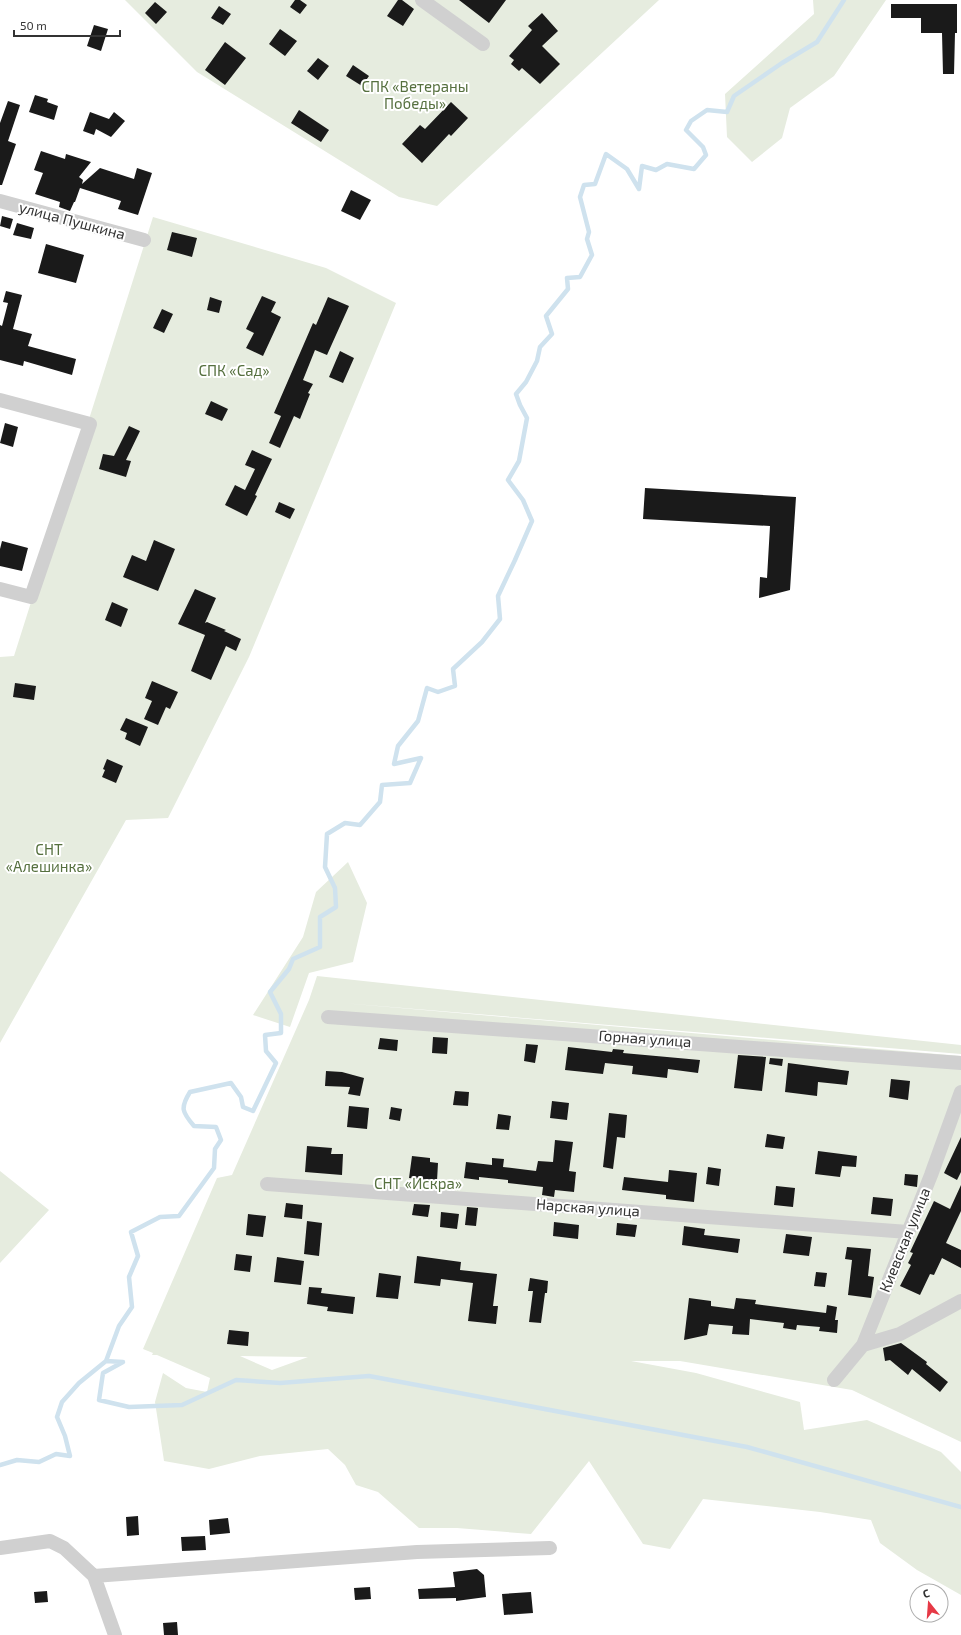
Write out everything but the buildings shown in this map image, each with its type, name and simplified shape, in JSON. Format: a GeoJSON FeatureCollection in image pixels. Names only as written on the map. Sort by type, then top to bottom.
{"type":"FeatureCollection","features":[{"type":"Feature","properties":{"kind":"street"},"geometry":{"type":"LineString","coordinates":[[422,0],[483,44]]}},
{"type":"Feature","properties":{"kind":"street","name":"улица Пушкина"},"geometry":{"type":"LineString","coordinates":[[0,201],[144,240]]}},
{"type":"Feature","properties":{"kind":"street"},"geometry":{"type":"LineString","coordinates":[[0,400],[90,424],[31,597],[0,589]]}},
{"type":"Feature","properties":{"kind":"street","name":"Горная улица"},"geometry":{"type":"LineString","coordinates":[[328,1017],[961,1063]]}},
{"type":"Feature","properties":{"kind":"street","name":"Киевская улица"},"geometry":{"type":"LineString","coordinates":[[834,1380],[863,1345],[931,1175],[961,1092]]}},
{"type":"Feature","properties":{"kind":"street","name":"Нарская улица"},"geometry":{"type":"LineString","coordinates":[[267,1184],[908,1232]]}},
{"type":"Feature","properties":{"kind":"street"},"geometry":{"type":"LineString","coordinates":[[863,1345],[900,1334],[961,1301]]}},
{"type":"Feature","properties":{"kind":"street"},"geometry":{"type":"LineString","coordinates":[[0,1548],[50,1541],[64,1548],[94,1576],[115,1635]]}},
{"type":"Feature","properties":{"kind":"street"},"geometry":{"type":"LineString","coordinates":[[94,1576],[417,1552],[550,1548]]}},
{"type":"Feature","properties":{"kind":"green space","name":"СПК «Ветераны Победы»"},"geometry":{"type":"Polygon","coordinates":[[[125,0],[659,0],[437,206],[399,197],[197,72],[125,0]]]}},
{"type":"Feature","properties":{"kind":"green space"},"geometry":{"type":"Polygon","coordinates":[[[813,0],[886,0],[834,76],[790,108],[782,138],[752,162],[727,137],[725,94],[814,14],[813,0]]]}},
{"type":"Feature","properties":{"kind":"green space","name":"СПК «Сад»"},"geometry":{"type":"Polygon","coordinates":[[[153,217],[326,268],[396,303],[249,657],[168,818],[126,820],[0,1043],[0,657],[14,656],[153,217]]]}},
{"type":"Feature","properties":{"kind":"green space"},"geometry":{"type":"Polygon","coordinates":[[[348,862],[367,903],[353,962],[309,973],[290,1027],[253,1015],[303,937],[316,892],[348,862]]]}},
{"type":"Feature","properties":{"kind":"green space","name":"СНТ «Искра»"},"geometry":{"type":"Polygon","coordinates":[[[317,976],[961,1045],[961,1054],[342,1003],[961,1056],[961,1442],[852,1390],[680,1361],[631,1361],[696,1373],[800,1402],[804,1430],[867,1420],[941,1452],[961,1472],[961,1595],[949,1588],[949,1583],[940,1583],[917,1570],[880,1543],[871,1520],[820,1512],[703,1499],[670,1549],[643,1544],[589,1461],[531,1534],[457,1528],[419,1528],[378,1492],[356,1485],[345,1465],[328,1449],[260,1456],[209,1469],[164,1461],[155,1402],[163,1373],[186,1388],[207,1392],[210,1378],[157,1355],[152,1355],[153,1353],[143,1349],[217,1178],[232,1175],[309,1000],[317,976]],[[240,1356],[272,1370],[308,1357],[240,1356]]]}},
{"type":"Feature","properties":{"kind":"green space"},"geometry":{"type":"Polygon","coordinates":[[[0,1171],[49,1210],[0,1263],[0,1171]]]}},
{"type":"Feature","properties":{"kind":"waterway"},"geometry":{"type":"LineString","coordinates":[[0,1465],[17,1460],[39,1462],[56,1454],[70,1456],[65,1436],[57,1417],[62,1402],[79,1383],[106,1361],[119,1326],[132,1307],[129,1277],[138,1256],[131,1232],[160,1217],[179,1216],[214,1168],[215,1149],[221,1140],[216,1127],[194,1126],[184,1110],[187,1097],[190,1092],[231,1083],[241,1097],[243,1107],[253,1111],[276,1063],[266,1051],[265,1035],[281,1033],[281,1014],[270,992],[289,969],[293,959],[320,947],[320,917],[336,907],[335,888],[325,867],[327,834],[345,823],[360,825],[380,802],[382,785],[410,783],[421,758],[394,764],[398,746],[418,721],[427,688],[438,692],[455,686],[453,669],[482,642],[500,619],[498,596],[532,521],[523,500],[508,480],[519,461],[527,418],[516,394],[526,382],[537,361],[540,347],[552,334],[546,316],[568,289],[567,278],[580,277],[592,255],[587,239],[589,232],[580,197],[584,185],[595,184],[606,154],[627,169],[639,189],[642,166],[656,170],[667,164],[694,169],[706,155],[703,147],[686,130],[691,121],[707,110],[727,112],[734,96],[782,63],[817,42],[844,0]]}},
{"type":"Feature","properties":{"kind":"waterway"},"geometry":{"type":"LineString","coordinates":[[106,1361],[123,1362],[103,1373],[99,1400],[129,1407],[182,1405],[236,1380],[280,1383],[369,1376],[747,1447],[961,1507]]}},
{"type":"Feature","properties":{"kind":"park label","name":"СНТ «Алешинка»"},"geometry":{"type":"Point","coordinates":[49,858]}}]}
